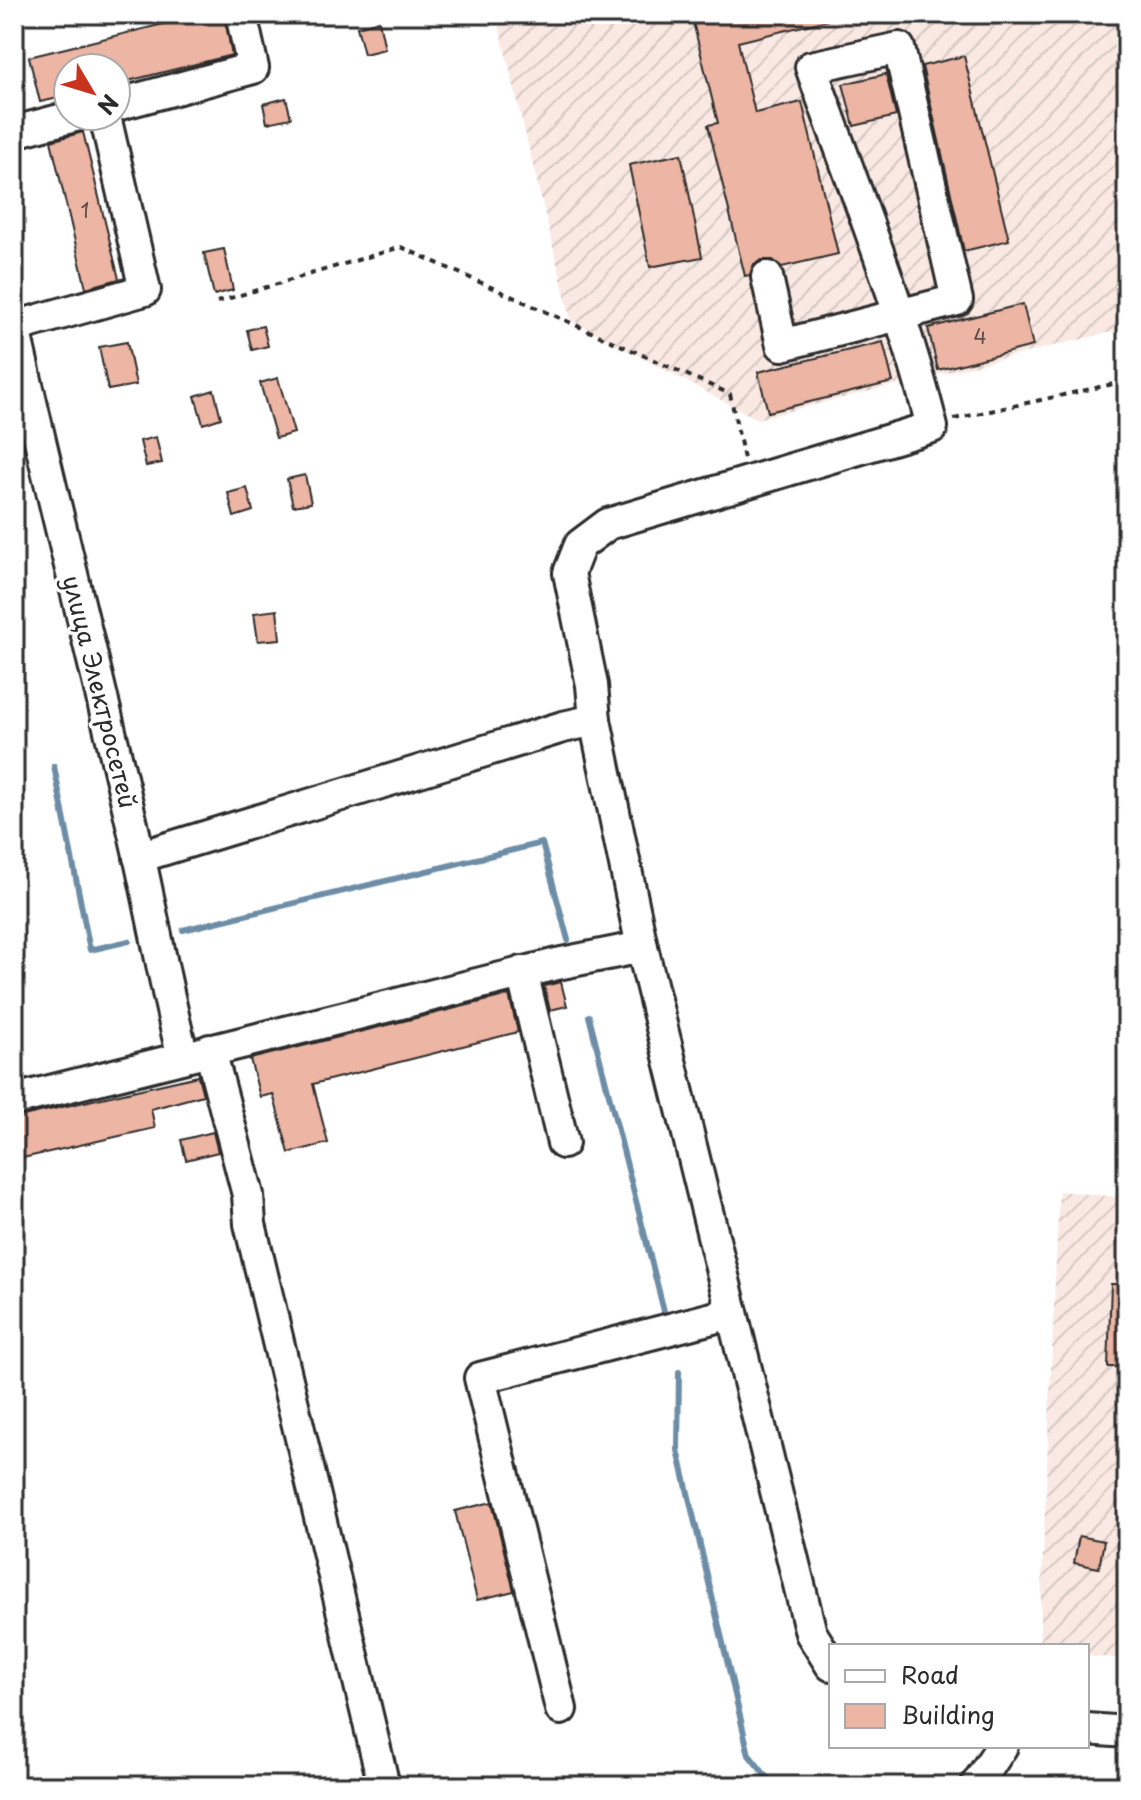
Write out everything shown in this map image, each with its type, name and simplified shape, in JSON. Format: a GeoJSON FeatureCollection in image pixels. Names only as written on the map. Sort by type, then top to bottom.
{"type":"FeatureCollection","features":[{"type":"Feature","properties":{"kind":"street"},"geometry":{"type":"LineString","coordinates":[[132,101],[253,68],[241,14]]}},
{"type":"Feature","properties":{"kind":"street"},"geometry":{"type":"LineString","coordinates":[[767,277],[782,345],[898,315],[957,300],[899,48],[811,67],[898,315],[919,375],[932,427],[608,524],[580,545],[569,573],[592,685],[595,720],[642,947],[811,1633],[829,1662]]}},
{"type":"Feature","properties":{"kind":"street"},"geometry":{"type":"LineString","coordinates":[[14,132],[52,122]]}},
{"type":"Feature","properties":{"kind":"street"},"geometry":{"type":"LineString","coordinates":[[14,327],[145,290],[109,132]]}},
{"type":"Feature","properties":{"kind":"street","name":"улица Электросетей"},"geometry":{"type":"LineString","coordinates":[[14,327],[139,857],[163,977],[197,1054],[248,1195],[250,1224],[384,1786]]}},
{"type":"Feature","properties":{"kind":"street"},"geometry":{"type":"LineString","coordinates":[[14,440],[44,464]]}},
{"type":"Feature","properties":{"kind":"street"},"geometry":{"type":"LineString","coordinates":[[139,857],[563,727],[595,720]]}},
{"type":"Feature","properties":{"kind":"street"},"geometry":{"type":"LineString","coordinates":[[14,1100],[522,972],[642,947]]}},
{"type":"Feature","properties":{"kind":"street"},"geometry":{"type":"LineString","coordinates":[[522,972],[563,1143]]}},
{"type":"Feature","properties":{"kind":"street"},"geometry":{"type":"LineString","coordinates":[[561,1709],[480,1378],[732,1313]]}},
{"type":"Feature","properties":{"kind":"street"},"geometry":{"type":"LineString","coordinates":[[1089,1729],[1124,1726]]}},
{"type":"Feature","properties":{"kind":"street"},"geometry":{"type":"LineString","coordinates":[[976,1786],[1001,1748]]}},
{"type":"Feature","properties":{"kind":"path"},"geometry":{"type":"LineString","coordinates":[[217,302],[401,247],[730,394],[748,481]]}},
{"type":"Feature","properties":{"kind":"path"},"geometry":{"type":"LineString","coordinates":[[932,427],[962,415],[1127,381]]}},
{"type":"Feature","properties":{"kind":"shaded area"},"geometry":{"type":"Polygon","coordinates":[[[496,14],[1127,14],[1127,328],[757,419],[571,320],[496,14]]]}},
{"type":"Feature","properties":{"kind":"shaded area"},"geometry":{"type":"Polygon","coordinates":[[[1059,1191],[1127,1198],[1127,1659],[1089,1656],[1089,1644],[1039,1644],[1059,1191]]]}},
{"type":"Feature","properties":{"kind":"building"},"geometry":{"type":"Polygon","coordinates":[[[204,14],[224,14],[232,55],[132,80],[132,52],[52,52],[52,99],[40,102],[29,57],[204,14]]]}},
{"type":"Feature","properties":{"kind":"building"},"geometry":{"type":"Polygon","coordinates":[[[691,14],[828,14],[828,20],[738,42],[755,113],[802,102],[838,254],[782,267],[773,260],[762,260],[754,264],[750,275],[745,276],[708,125],[718,123],[691,14]]]}},
{"type":"Feature","properties":{"kind":"building"},"geometry":{"type":"Polygon","coordinates":[[[379,21],[385,49],[364,54],[357,27],[379,21]]]}},
{"type":"Feature","properties":{"kind":"building"},"geometry":{"type":"Polygon","coordinates":[[[964,56],[1009,240],[964,251],[922,66],[964,56]]]}},
{"type":"Feature","properties":{"kind":"building"},"geometry":{"type":"Polygon","coordinates":[[[886,74],[896,116],[854,126],[843,84],[886,74]]]}},
{"type":"Feature","properties":{"kind":"building"},"geometry":{"type":"Polygon","coordinates":[[[286,98],[291,118],[267,123],[263,104],[286,98]]]}},
{"type":"Feature","properties":{"kind":"building"},"geometry":{"type":"Polygon","coordinates":[[[83,132],[119,279],[86,288],[51,141],[83,132]]]}},
{"type":"Feature","properties":{"kind":"building"},"geometry":{"type":"Polygon","coordinates":[[[681,154],[702,257],[650,267],[629,165],[681,154]]]}},
{"type":"Feature","properties":{"kind":"building"},"geometry":{"type":"Polygon","coordinates":[[[224,249],[233,290],[214,295],[204,253],[224,249]]]}},
{"type":"Feature","properties":{"kind":"building"},"geometry":{"type":"Polygon","coordinates":[[[1023,304],[1033,346],[938,370],[928,328],[1023,304]]]}},
{"type":"Feature","properties":{"kind":"building"},"geometry":{"type":"Polygon","coordinates":[[[263,326],[268,346],[252,350],[247,330],[263,326]]]}},
{"type":"Feature","properties":{"kind":"building"},"geometry":{"type":"Polygon","coordinates":[[[127,342],[136,385],[108,390],[99,347],[127,342]]]}},
{"type":"Feature","properties":{"kind":"building"},"geometry":{"type":"Polygon","coordinates":[[[883,342],[893,382],[768,412],[758,372],[883,342]]]}},
{"type":"Feature","properties":{"kind":"building"},"geometry":{"type":"Polygon","coordinates":[[[278,378],[294,433],[276,438],[260,383],[278,378]]]}},
{"type":"Feature","properties":{"kind":"building"},"geometry":{"type":"Polygon","coordinates":[[[214,390],[221,418],[203,424],[195,396],[214,390]]]}},
{"type":"Feature","properties":{"kind":"building"},"geometry":{"type":"Polygon","coordinates":[[[156,437],[162,463],[146,466],[140,441],[156,437]]]}},
{"type":"Feature","properties":{"kind":"building"},"geometry":{"type":"Polygon","coordinates":[[[305,475],[311,503],[293,506],[287,479],[305,475]]]}},
{"type":"Feature","properties":{"kind":"building"},"geometry":{"type":"Polygon","coordinates":[[[247,488],[253,511],[234,517],[228,493],[247,488]]]}},
{"type":"Feature","properties":{"kind":"building"},"geometry":{"type":"Polygon","coordinates":[[[277,610],[280,639],[258,641],[254,613],[277,610]]]}},
{"type":"Feature","properties":{"kind":"building"},"geometry":{"type":"Polygon","coordinates":[[[561,982],[567,1006],[550,1010],[544,986],[561,982]]]}},
{"type":"Feature","properties":{"kind":"building"},"geometry":{"type":"Polygon","coordinates":[[[509,995],[518,1032],[313,1084],[328,1143],[289,1153],[273,1094],[260,1097],[250,1059],[509,995]]]}},
{"type":"Feature","properties":{"kind":"building"},"geometry":{"type":"Polygon","coordinates":[[[198,1076],[203,1095],[151,1109],[155,1128],[14,1160],[14,1118],[198,1076]]]}},
{"type":"Feature","properties":{"kind":"building"},"geometry":{"type":"Polygon","coordinates":[[[213,1132],[218,1152],[186,1160],[181,1140],[213,1132]]]}},
{"type":"Feature","properties":{"kind":"building"},"geometry":{"type":"Polygon","coordinates":[[[1111,1284],[1127,1284],[1127,1367],[1108,1367],[1111,1284]]]}},
{"type":"Feature","properties":{"kind":"building"},"geometry":{"type":"Polygon","coordinates":[[[492,1502],[514,1591],[477,1600],[455,1511],[492,1502]]]}},
{"type":"Feature","properties":{"kind":"building"},"geometry":{"type":"Polygon","coordinates":[[[1079,1536],[1104,1541],[1099,1568],[1074,1563],[1079,1536]]]}},
{"type":"Feature","properties":{"kind":"waterway"},"geometry":{"type":"LineString","coordinates":[[54,766],[90,950],[129,941]]}},
{"type":"Feature","properties":{"kind":"waterway"},"geometry":{"type":"LineString","coordinates":[[183,930],[542,843],[568,940]]}},
{"type":"Feature","properties":{"kind":"waterway"},"geometry":{"type":"LineString","coordinates":[[589,1016],[666,1319]]}},
{"type":"Feature","properties":{"kind":"waterway"},"geometry":{"type":"LineString","coordinates":[[679,1372],[678,1450],[749,1755],[774,1786]]}}]}
